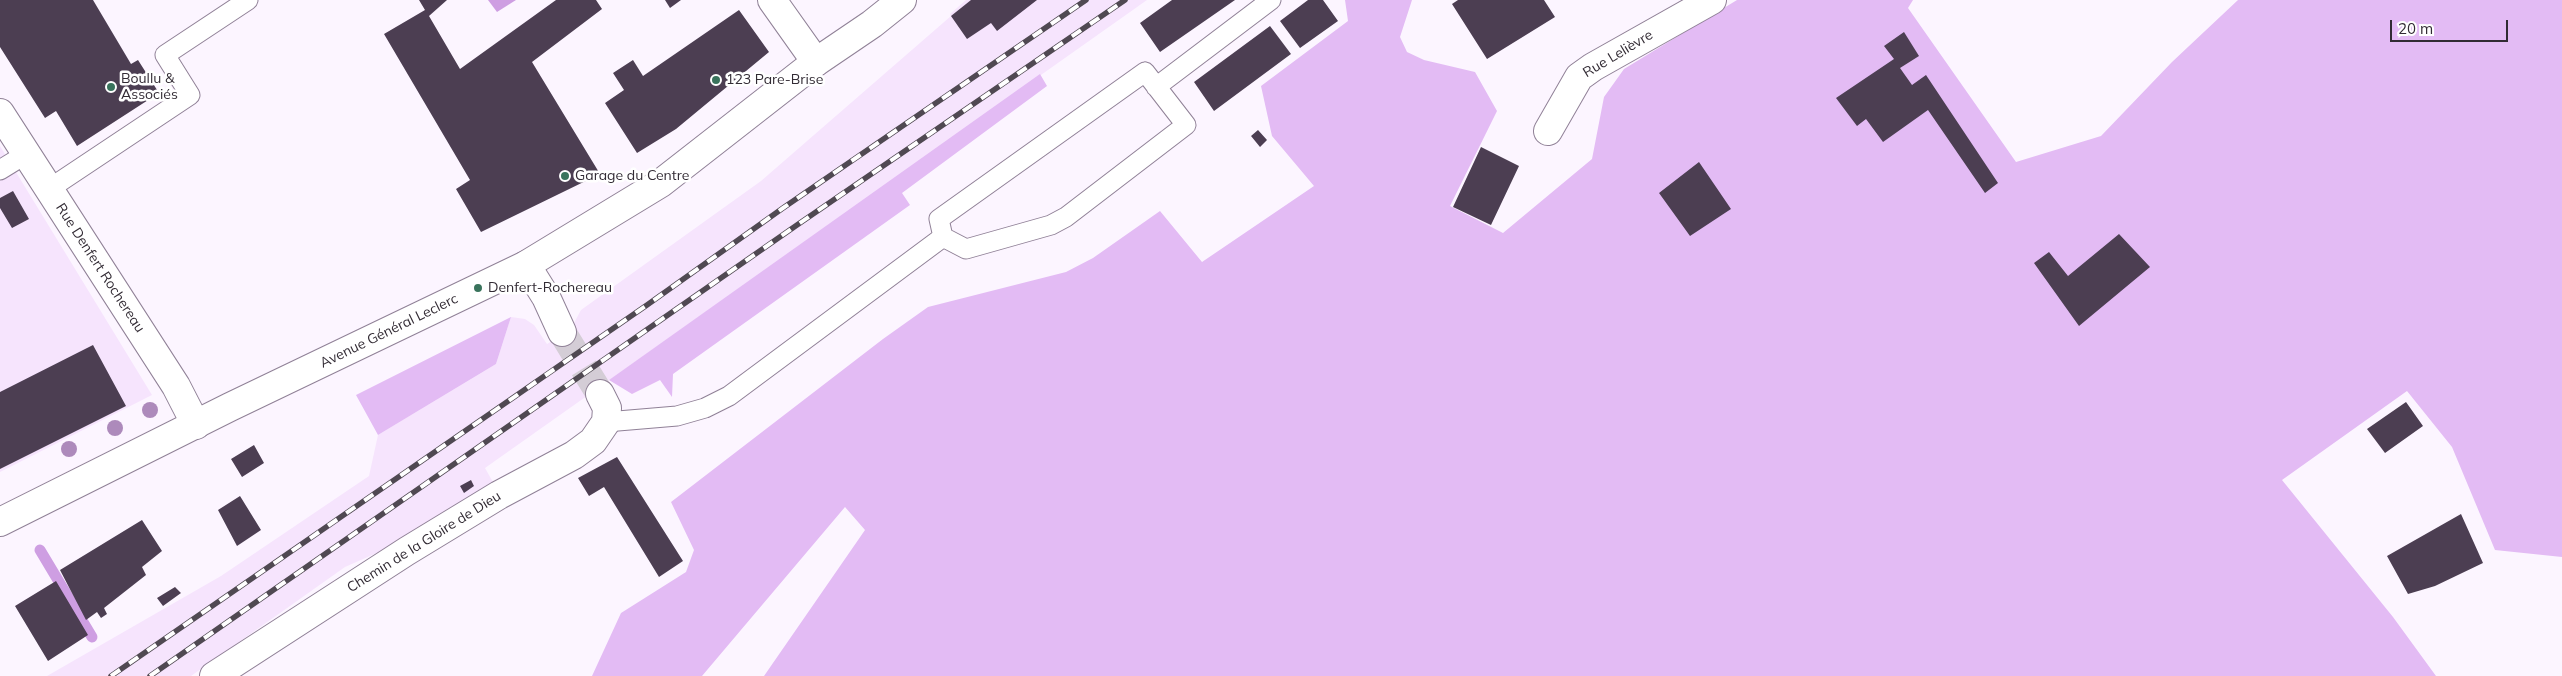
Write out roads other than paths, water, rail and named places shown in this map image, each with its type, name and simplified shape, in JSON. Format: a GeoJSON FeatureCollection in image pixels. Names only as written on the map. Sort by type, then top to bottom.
{"type":"FeatureCollection","features":[{"type":"Feature","properties":{"kind":"street"},"geometry":{"type":"LineString","coordinates":[[772,0],[816,62]]}},
{"type":"Feature","properties":{"kind":"street","name":"Avenue Général Leclerc"},"geometry":{"type":"LineString","coordinates":[[0,522],[526,265],[661,183],[816,62],[865,29],[902,0]]}},
{"type":"Feature","properties":{"kind":"street","name":"Rue Lelièvre"},"geometry":{"type":"LineString","coordinates":[[1548,130],[1579,78],[1593,67],[1712,0]]}},
{"type":"Feature","properties":{"kind":"street","name":"Rue Denfert Rochereau"},"geometry":{"type":"LineString","coordinates":[[0,114],[176,386],[196,425]]}},
{"type":"Feature","properties":{"kind":"street"},"geometry":{"type":"LineString","coordinates":[[526,265],[546,297],[562,332]]}},
{"type":"Feature","properties":{"kind":"street"},"geometry":{"type":"LineString","coordinates":[[600,394],[607,408],[606,422]]}},
{"type":"Feature","properties":{"kind":"street","name":"Chemin de la Gloire de Dieu"},"geometry":{"type":"LineString","coordinates":[[214,676],[407,551],[499,495],[574,455],[593,441],[606,422]]}},
{"type":"Feature","properties":{"kind":"lane"},"geometry":{"type":"LineString","coordinates":[[49,189],[190,95],[165,55],[248,0]]}},
{"type":"Feature","properties":{"kind":"lane"},"geometry":{"type":"LineString","coordinates":[[1156,88],[1271,0]]}},
{"type":"Feature","properties":{"kind":"lane"},"geometry":{"type":"LineString","coordinates":[[1145,72],[1156,88],[1186,125],[1066,218],[966,248],[943,236],[939,219],[1145,72]]}},
{"type":"Feature","properties":{"kind":"lane"},"geometry":{"type":"LineString","coordinates":[[0,170],[26,154]]}},
{"type":"Feature","properties":{"kind":"lane"},"geometry":{"type":"LineString","coordinates":[[606,422],[677,416],[705,408],[729,396],[943,236]]}},
{"type":"Feature","properties":{"kind":"waterway"},"geometry":{"type":"LineString","coordinates":[[40,550],[92,637]]}},
{"type":"Feature","properties":{"kind":"tunnel"},"geometry":{"type":"LineString","coordinates":[[562,332],[600,394]]}},
{"type":"Feature","properties":{"kind":"railway"},"geometry":{"type":"LineString","coordinates":[[111,676],[647,305],[783,208],[1086,0]]}},
{"type":"Feature","properties":{"kind":"railway"},"geometry":{"type":"LineString","coordinates":[[150,676],[797,225],[1125,0]]}},
{"type":"Feature","properties":{"kind":"place","name":"123 Pare-Brise"},"geometry":{"type":"Point","coordinates":[716,80]}},
{"type":"Feature","properties":{"kind":"place","name":"Boullu & Associés"},"geometry":{"type":"Point","coordinates":[111,87]}},
{"type":"Feature","properties":{"kind":"place","name":"Garage du Centre"},"geometry":{"type":"Point","coordinates":[565,176]}},
{"type":"Feature","properties":{"kind":"place","name":"Denfert-Rochereau"},"geometry":{"type":"Point","coordinates":[478,288]}}]}
